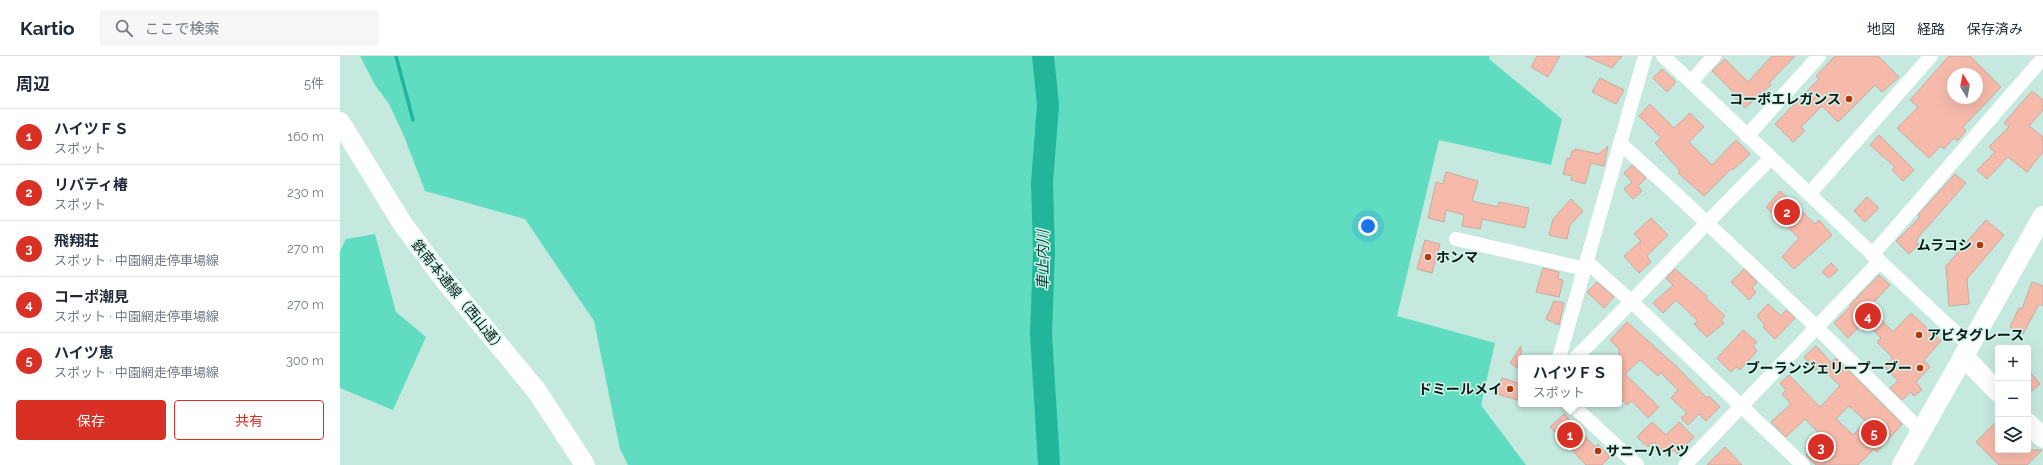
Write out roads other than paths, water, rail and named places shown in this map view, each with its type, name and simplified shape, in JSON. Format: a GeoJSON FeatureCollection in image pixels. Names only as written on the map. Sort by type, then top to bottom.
{"type":"FeatureCollection","features":[{"type":"Feature","properties":{"kind":"street"},"geometry":{"type":"LineString","coordinates":[[1560,355],[1645,56]]}},
{"type":"Feature","properties":{"kind":"street"},"geometry":{"type":"LineString","coordinates":[[1663,56],[1810,194],[1875,258],[1966,351],[1995,388]]}},
{"type":"Feature","properties":{"kind":"street"},"geometry":{"type":"LineString","coordinates":[[1691,82],[1714,56]]}},
{"type":"Feature","properties":{"kind":"street"},"geometry":{"type":"LineString","coordinates":[[1747,136],[1818,56]]}},
{"type":"Feature","properties":{"kind":"street"},"geometry":{"type":"LineString","coordinates":[[1810,194],[1931,56]]}},
{"type":"Feature","properties":{"kind":"street"},"geometry":{"type":"LineString","coordinates":[[1685,465],[1816,326],[2043,58]]}},
{"type":"Feature","properties":{"kind":"street","name":"鉄南本通線（西山通）"},"geometry":{"type":"LineString","coordinates":[[340,122],[402,223],[443,278],[536,390],[585,465]]}},
{"type":"Feature","properties":{"kind":"street"},"geometry":{"type":"LineString","coordinates":[[1620,144],[1707,221],[1816,326],[1921,431]]}},
{"type":"Feature","properties":{"kind":"street"},"geometry":{"type":"LineString","coordinates":[[1578,355],[1632,302],[1707,221],[1770,158]]}},
{"type":"Feature","properties":{"kind":"street"},"geometry":{"type":"LineString","coordinates":[[1902,465],[2043,216]]}},
{"type":"Feature","properties":{"kind":"street"},"geometry":{"type":"LineString","coordinates":[[1456,240],[1586,266],[1632,302],[1803,465]]}},
{"type":"Feature","properties":{"kind":"street"},"geometry":{"type":"LineString","coordinates":[[1574,407],[1636,465]]}},
{"type":"Feature","properties":{"kind":"street"},"geometry":{"type":"LineString","coordinates":[[2031,426],[2043,438]]}},
{"type":"Feature","properties":{"kind":"waterway"},"geometry":{"type":"LineString","coordinates":[[396,56],[413,120]]}},
{"type":"Feature","properties":{"kind":"waterway","name":"車止内川"},"geometry":{"type":"LineString","coordinates":[[1043,56],[1048,105],[1042,183],[1044,252],[1041,334],[1049,465]]}},
{"type":"Feature","properties":{"kind":"place","name":"コーポエレガンス"},"geometry":{"type":"Point","coordinates":[1849,99]}},
{"type":"Feature","properties":{"kind":"place","name":"リバティ椿"},"geometry":{"type":"Point","coordinates":[1787,212]}},
{"type":"Feature","properties":{"kind":"place","name":"ムラコシ"},"geometry":{"type":"Point","coordinates":[1980,245]}},
{"type":"Feature","properties":{"kind":"place","name":"ホンマ"},"geometry":{"type":"Point","coordinates":[1428,257]}},
{"type":"Feature","properties":{"kind":"place","name":"コーポ潮見"},"geometry":{"type":"Point","coordinates":[1868,316]}},
{"type":"Feature","properties":{"kind":"place","name":"アビタグレース"},"geometry":{"type":"Point","coordinates":[1919,335]}},
{"type":"Feature","properties":{"kind":"place","name":"ブーランジェリープーブー"},"geometry":{"type":"Point","coordinates":[1920,368]}},
{"type":"Feature","properties":{"kind":"place","name":"ドミールメイ"},"geometry":{"type":"Point","coordinates":[1510,389]}},
{"type":"Feature","properties":{"kind":"place","name":"ハイツ恵"},"geometry":{"type":"Point","coordinates":[1874,433]}},
{"type":"Feature","properties":{"kind":"place","name":"ハイツＦＳ"},"geometry":{"type":"Point","coordinates":[1570,435]}},
{"type":"Feature","properties":{"kind":"place","name":"飛翔荘"},"geometry":{"type":"Point","coordinates":[1821,447]}},
{"type":"Feature","properties":{"kind":"place","name":"サニーハイツ"},"geometry":{"type":"Point","coordinates":[1598,451]}}]}
